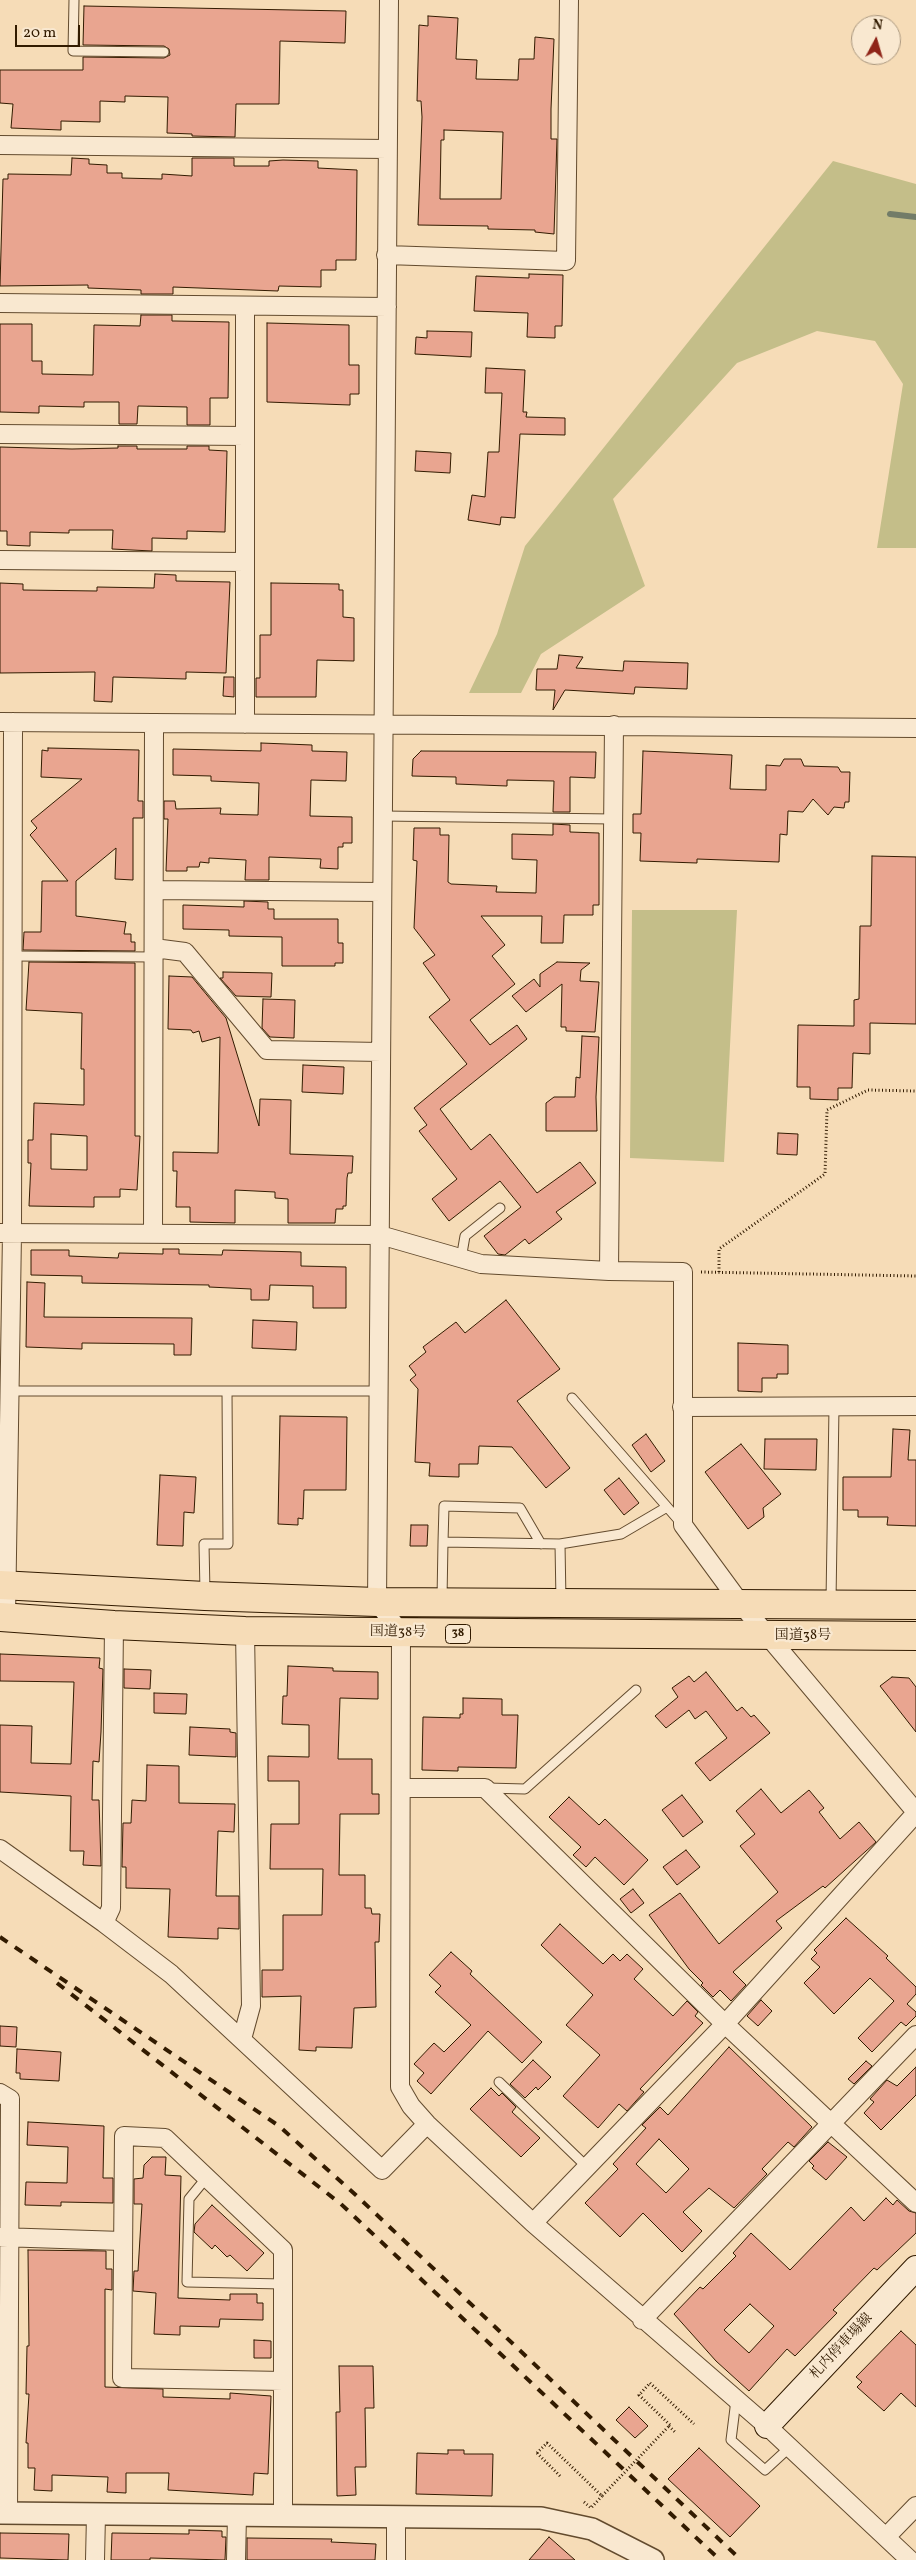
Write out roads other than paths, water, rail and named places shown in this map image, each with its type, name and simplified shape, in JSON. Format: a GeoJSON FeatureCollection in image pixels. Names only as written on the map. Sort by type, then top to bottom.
{"type":"FeatureCollection","features":[{"type":"Feature","properties":{"kind":"highway"},"geometry":{"type":"LineString","coordinates":[[3,1585],[205,1596],[377,1602],[916,1605]]}},
{"type":"Feature","properties":{"kind":"highway","name":"国道38号"},"geometry":{"type":"LineString","coordinates":[[3,1617],[114,1626],[245,1631],[916,1636]]}},
{"type":"Feature","properties":{"kind":"main road","name":"札内停車場線"},"geometry":{"type":"LineString","coordinates":[[767,2426],[916,2268]]}},
{"type":"Feature","properties":{"kind":"street"},"geometry":{"type":"LineString","coordinates":[[388,0],[377,1602],[401,1633],[400,2087],[411,2106],[427,2124],[533,2223],[642,2320],[767,2426],[910,2560]]}},
{"type":"Feature","properties":{"kind":"street"},"geometry":{"type":"LineString","coordinates":[[386,255],[566,261],[569,0]]}},
{"type":"Feature","properties":{"kind":"street"},"geometry":{"type":"LineString","coordinates":[[0,145],[387,149]]}},
{"type":"Feature","properties":{"kind":"street"},"geometry":{"type":"LineString","coordinates":[[0,303],[387,307]]}},
{"type":"Feature","properties":{"kind":"street"},"geometry":{"type":"LineString","coordinates":[[245,306],[245,724]]}},
{"type":"Feature","properties":{"kind":"street"},"geometry":{"type":"LineString","coordinates":[[0,434],[245,436]]}},
{"type":"Feature","properties":{"kind":"street"},"geometry":{"type":"LineString","coordinates":[[0,560],[245,562]]}},
{"type":"Feature","properties":{"kind":"street"},"geometry":{"type":"LineString","coordinates":[[3,1617],[10,1391],[6,1233],[12,956],[7,722],[916,728]]}},
{"type":"Feature","properties":{"kind":"street"},"geometry":{"type":"LineString","coordinates":[[154,723],[154,1234]]}},
{"type":"Feature","properties":{"kind":"street"},"geometry":{"type":"LineString","coordinates":[[610,1271],[614,725]]}},
{"type":"Feature","properties":{"kind":"street"},"geometry":{"type":"LineString","coordinates":[[154,890],[382,892]]}},
{"type":"Feature","properties":{"kind":"street"},"geometry":{"type":"LineString","coordinates":[[154,952],[185,952],[267,1050],[381,1052]]}},
{"type":"Feature","properties":{"kind":"street"},"geometry":{"type":"LineString","coordinates":[[6,1233],[380,1235],[481,1264],[610,1271],[683,1272],[683,1526],[741,1604],[916,1812],[725,2024],[533,2223]]}},
{"type":"Feature","properties":{"kind":"street"},"geometry":{"type":"LineString","coordinates":[[682,1407],[916,1406]]}},
{"type":"Feature","properties":{"kind":"street"},"geometry":{"type":"LineString","coordinates":[[104,1923],[111,1908],[114,1626]]}},
{"type":"Feature","properties":{"kind":"street"},"geometry":{"type":"LineString","coordinates":[[242,2039],[251,2006],[245,1631]]}},
{"type":"Feature","properties":{"kind":"street"},"geometry":{"type":"LineString","coordinates":[[402,1788],[484,1788],[725,2024],[916,2203]]}},
{"type":"Feature","properties":{"kind":"street"},"geometry":{"type":"LineString","coordinates":[[0,1849],[104,1923],[171,1974],[382,2170],[427,2124]]}},
{"type":"Feature","properties":{"kind":"street"},"geometry":{"type":"LineString","coordinates":[[642,2320],[916,2035]]}},
{"type":"Feature","properties":{"kind":"street"},"geometry":{"type":"LineString","coordinates":[[0,2092],[10,2099],[4,2237],[4,2513],[541,2518],[592,2529],[652,2560]]}},
{"type":"Feature","properties":{"kind":"street"},"geometry":{"type":"LineString","coordinates":[[283,2381],[122,2378],[124,2136],[165,2138],[283,2250],[283,2284],[283,2381],[283,2516]]}},
{"type":"Feature","properties":{"kind":"street"},"geometry":{"type":"LineString","coordinates":[[4,2237],[122,2241]]}},
{"type":"Feature","properties":{"kind":"street"},"geometry":{"type":"LineString","coordinates":[[886,2538],[916,2506]]}},
{"type":"Feature","properties":{"kind":"street"},"geometry":{"type":"LineString","coordinates":[[95,2560],[96,2514]]}},
{"type":"Feature","properties":{"kind":"street"},"geometry":{"type":"LineString","coordinates":[[236,2560],[237,2516]]}},
{"type":"Feature","properties":{"kind":"street"},"geometry":{"type":"LineString","coordinates":[[396,2518],[396,2560]]}},
{"type":"Feature","properties":{"kind":"lane"},"geometry":{"type":"LineString","coordinates":[[74,0],[73,51],[164,52]]}},
{"type":"Feature","properties":{"kind":"lane"},"geometry":{"type":"LineString","coordinates":[[383,816],[613,818]]}},
{"type":"Feature","properties":{"kind":"lane"},"geometry":{"type":"LineString","coordinates":[[12,956],[154,952]]}},
{"type":"Feature","properties":{"kind":"lane"},"geometry":{"type":"LineString","coordinates":[[461,1259],[465,1236],[500,1208]]}},
{"type":"Feature","properties":{"kind":"lane"},"geometry":{"type":"LineString","coordinates":[[10,1391],[379,1391]]}},
{"type":"Feature","properties":{"kind":"lane"},"geometry":{"type":"LineString","coordinates":[[205,1596],[204,1544],[228,1544],[227,1391]]}},
{"type":"Feature","properties":{"kind":"lane"},"geometry":{"type":"LineString","coordinates":[[572,1398],[683,1526]]}},
{"type":"Feature","properties":{"kind":"lane"},"geometry":{"type":"LineString","coordinates":[[831,1605],[834,1407]]}},
{"type":"Feature","properties":{"kind":"lane"},"geometry":{"type":"LineString","coordinates":[[442,1602],[444,1506],[520,1508],[541,1544]]}},
{"type":"Feature","properties":{"kind":"lane"},"geometry":{"type":"LineString","coordinates":[[443,1542],[560,1544],[621,1534],[667,1507]]}},
{"type":"Feature","properties":{"kind":"lane"},"geometry":{"type":"LineString","coordinates":[[560,1544],[561,1602]]}},
{"type":"Feature","properties":{"kind":"lane"},"geometry":{"type":"LineString","coordinates":[[484,1788],[525,1790],[636,1690]]}},
{"type":"Feature","properties":{"kind":"lane"},"geometry":{"type":"LineString","coordinates":[[499,2082],[587,2167]]}},
{"type":"Feature","properties":{"kind":"lane"},"geometry":{"type":"LineString","coordinates":[[207,2178],[189,2199],[187,2282],[283,2284]]}},
{"type":"Feature","properties":{"kind":"lane"},"geometry":{"type":"LineString","coordinates":[[736,2400],[731,2440],[758,2464],[765,2470],[790,2447]]}},
{"type":"Feature","properties":{"kind":"waterway"},"geometry":{"type":"LineString","coordinates":[[890,214],[916,217]]}},
{"type":"Feature","properties":{"kind":"railway"},"geometry":{"type":"LineString","coordinates":[[0,1937],[279,2126],[358,2197],[741,2560]]}},
{"type":"Feature","properties":{"kind":"railway"},"geometry":{"type":"LineString","coordinates":[[57,1983],[341,2204],[720,2560]]}}]}
